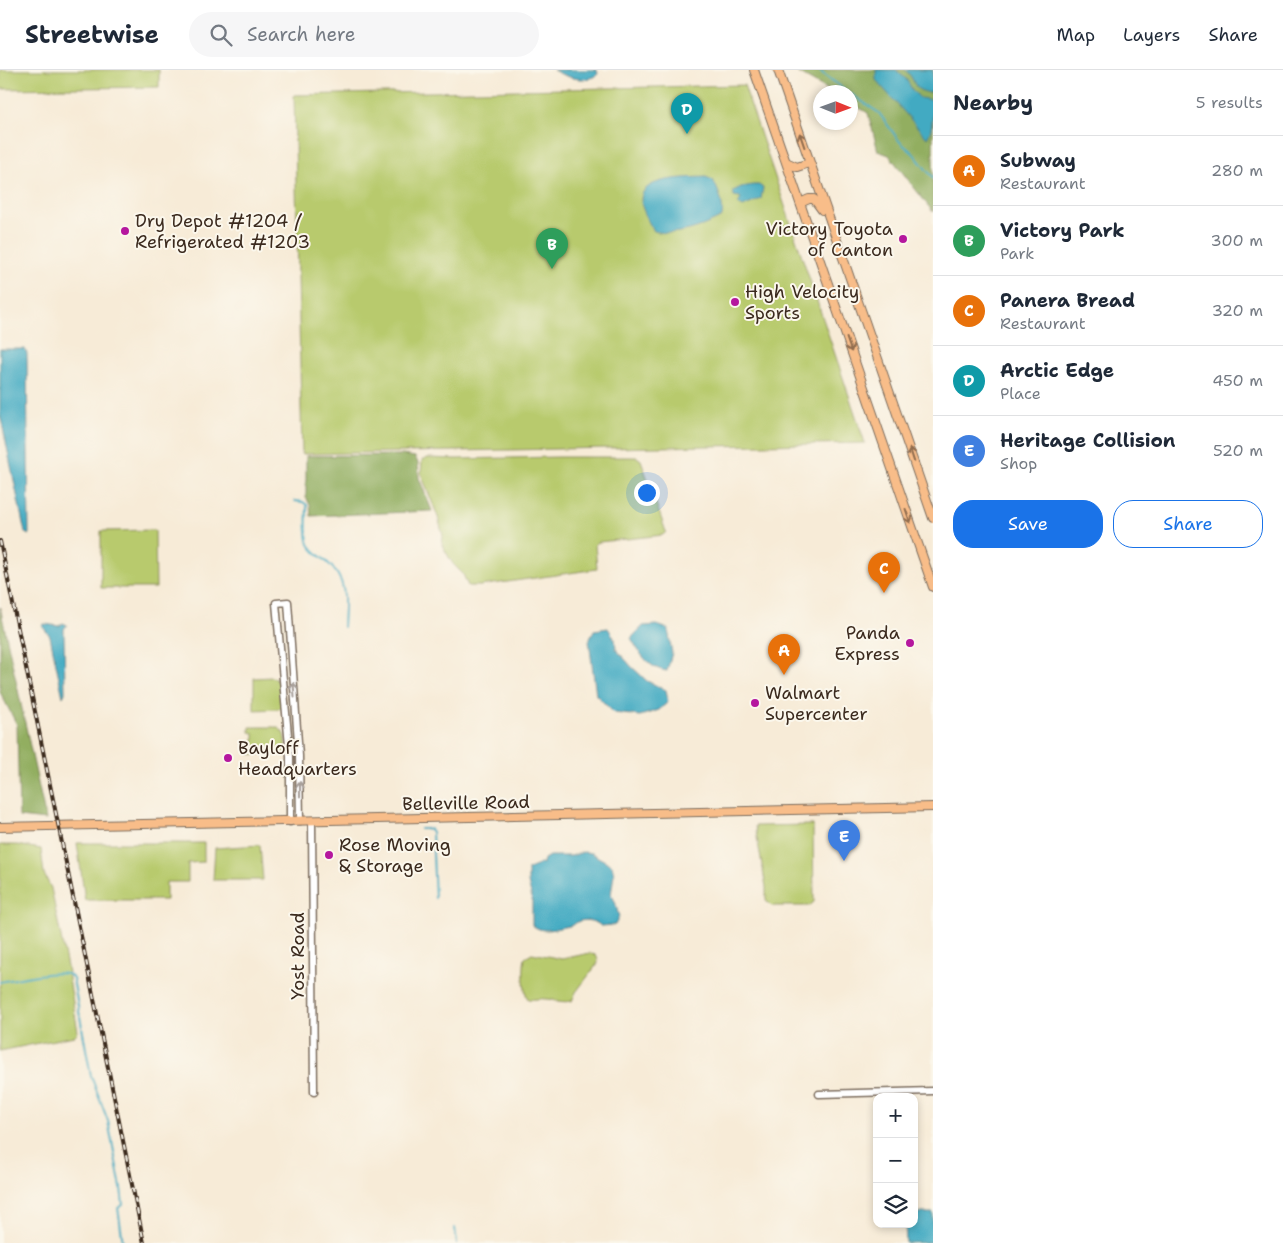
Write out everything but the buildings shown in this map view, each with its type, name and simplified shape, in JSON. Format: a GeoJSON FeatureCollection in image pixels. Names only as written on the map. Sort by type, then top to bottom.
{"type":"FeatureCollection","features":[{"type":"Feature","properties":{"kind":"main road"},"geometry":{"type":"LineString","coordinates":[[754,70],[933,588]]}},
{"type":"Feature","properties":{"kind":"main road"},"geometry":{"type":"LineString","coordinates":[[778,70],[933,518]]}},
{"type":"Feature","properties":{"kind":"main road"},"geometry":{"type":"LineString","coordinates":[[786,162],[797,167],[810,163]]}},
{"type":"Feature","properties":{"kind":"main road"},"geometry":{"type":"LineString","coordinates":[[800,203],[809,199],[817,200],[838,258],[844,261]]}},
{"type":"Feature","properties":{"kind":"main road","name":"Belleville Road"},"geometry":{"type":"LineString","coordinates":[[0,827],[933,808]]}},
{"type":"Feature","properties":{"kind":"street"},"geometry":{"type":"LineString","coordinates":[[290,822],[290,757],[276,603],[288,602],[299,756],[300,821]]}},
{"type":"Feature","properties":{"kind":"street"},"geometry":{"type":"LineString","coordinates":[[282,668],[293,667]]}},
{"type":"Feature","properties":{"kind":"street"},"geometry":{"type":"LineString","coordinates":[[286,719],[296,718]]}},
{"type":"Feature","properties":{"kind":"street"},"geometry":{"type":"LineString","coordinates":[[290,757],[299,756]]}},
{"type":"Feature","properties":{"kind":"street","name":"Yost Road"},"geometry":{"type":"LineString","coordinates":[[312,821],[314,1092]]}},
{"type":"Feature","properties":{"kind":"street"},"geometry":{"type":"LineString","coordinates":[[819,1094],[933,1091]]}},
{"type":"Feature","properties":{"kind":"green space"},"geometry":{"type":"Polygon","coordinates":[[[0,70],[159,70],[159,87],[0,89],[0,70]]]}},
{"type":"Feature","properties":{"kind":"green space"},"geometry":{"type":"Polygon","coordinates":[[[793,70],[933,70],[933,212],[889,155],[878,151],[868,113],[858,107],[858,85],[820,85],[793,70]]]}},
{"type":"Feature","properties":{"kind":"green space"},"geometry":{"type":"Polygon","coordinates":[[[744,85],[865,443],[302,454],[294,95],[744,85]]]}},
{"type":"Feature","properties":{"kind":"green space"},"geometry":{"type":"Polygon","coordinates":[[[402,455],[415,457],[418,463],[419,478],[432,511],[311,516],[310,505],[306,497],[306,456],[402,455]]]}},
{"type":"Feature","properties":{"kind":"green space"},"geometry":{"type":"Polygon","coordinates":[[[637,457],[641,460],[666,532],[663,535],[595,544],[597,569],[480,586],[468,586],[463,574],[453,564],[442,545],[443,536],[438,517],[421,474],[422,460],[428,458],[637,457]]]}},
{"type":"Feature","properties":{"kind":"green space"},"geometry":{"type":"Polygon","coordinates":[[[155,530],[156,588],[101,588],[101,531],[155,530]]]}},
{"type":"Feature","properties":{"kind":"green space"},"geometry":{"type":"Polygon","coordinates":[[[0,607],[46,820],[19,817],[17,725],[0,692],[0,607]]]}},
{"type":"Feature","properties":{"kind":"green space"},"geometry":{"type":"Polygon","coordinates":[[[272,677],[280,685],[282,706],[279,709],[254,710],[254,678],[272,677]]]}},
{"type":"Feature","properties":{"kind":"green space"},"geometry":{"type":"Polygon","coordinates":[[[250,727],[276,727],[280,729],[285,737],[286,751],[282,754],[249,754],[249,749],[254,749],[254,733],[250,732],[250,727]]]}},
{"type":"Feature","properties":{"kind":"green space"},"geometry":{"type":"Polygon","coordinates":[[[813,825],[814,902],[809,906],[772,906],[766,900],[766,887],[755,826],[813,825]]]}},
{"type":"Feature","properties":{"kind":"green space"},"geometry":{"type":"Polygon","coordinates":[[[77,843],[204,843],[204,862],[188,863],[188,882],[166,882],[166,900],[85,900],[77,843]]]}},
{"type":"Feature","properties":{"kind":"green space"},"geometry":{"type":"Polygon","coordinates":[[[0,845],[17,845],[41,849],[44,874],[51,888],[67,967],[78,1032],[74,1036],[0,1051],[0,845]]]}},
{"type":"Feature","properties":{"kind":"green space"},"geometry":{"type":"Polygon","coordinates":[[[260,845],[263,880],[213,880],[215,848],[260,845]]]}},
{"type":"Feature","properties":{"kind":"green space"},"geometry":{"type":"Polygon","coordinates":[[[532,953],[562,959],[590,953],[597,956],[598,963],[576,992],[572,1001],[528,999],[524,985],[524,961],[525,957],[532,953]]]}},
{"type":"Feature","properties":{"kind":"water"},"geometry":{"type":"Polygon","coordinates":[[[553,70],[597,70],[598,74],[588,79],[582,79],[569,77],[553,70]]]}},
{"type":"Feature","properties":{"kind":"water"},"geometry":{"type":"Polygon","coordinates":[[[876,70],[896,70],[906,79],[920,98],[933,100],[932,126],[927,138],[876,80],[876,70]]]}},
{"type":"Feature","properties":{"kind":"water"},"geometry":{"type":"Polygon","coordinates":[[[905,70],[933,70],[932,91],[930,93],[919,89],[905,70]]]}},
{"type":"Feature","properties":{"kind":"water"},"geometry":{"type":"Polygon","coordinates":[[[706,177],[713,180],[719,193],[722,202],[722,217],[680,232],[662,233],[654,231],[643,209],[641,198],[645,190],[662,181],[706,177]]]}},
{"type":"Feature","properties":{"kind":"water"},"geometry":{"type":"Polygon","coordinates":[[[759,185],[763,188],[761,199],[743,207],[738,204],[741,199],[734,196],[733,191],[741,187],[759,185]]]}},
{"type":"Feature","properties":{"kind":"water"},"geometry":{"type":"Polygon","coordinates":[[[0,349],[25,349],[27,354],[29,535],[25,533],[0,414],[0,349]]]}},
{"type":"Feature","properties":{"kind":"water"},"geometry":{"type":"Polygon","coordinates":[[[63,623],[67,625],[64,629],[65,693],[63,697],[50,636],[42,626],[44,624],[59,626],[63,623]]]}},
{"type":"Feature","properties":{"kind":"water"},"geometry":{"type":"Polygon","coordinates":[[[657,625],[668,629],[672,653],[667,671],[650,664],[631,638],[643,626],[657,625]]]}},
{"type":"Feature","properties":{"kind":"water"},"geometry":{"type":"Polygon","coordinates":[[[608,628],[615,639],[616,649],[631,666],[647,681],[666,690],[668,702],[659,710],[640,716],[614,713],[596,695],[589,641],[594,630],[608,628]]]}},
{"type":"Feature","properties":{"kind":"water"},"geometry":{"type":"Polygon","coordinates":[[[583,852],[591,853],[612,865],[614,874],[611,895],[615,901],[619,917],[615,925],[601,926],[586,920],[574,923],[571,926],[541,930],[532,925],[532,899],[528,882],[528,869],[543,863],[544,859],[549,856],[571,856],[583,852]]]}},
{"type":"Feature","properties":{"kind":"water"},"geometry":{"type":"Polygon","coordinates":[[[918,1213],[933,1213],[933,1242],[906,1243],[905,1228],[918,1228],[918,1213]]]}},
{"type":"Feature","properties":{"kind":"waterway"},"geometry":{"type":"LineString","coordinates":[[818,70],[838,85]]}},
{"type":"Feature","properties":{"kind":"waterway"},"geometry":{"type":"LineString","coordinates":[[858,99],[879,113],[900,142],[913,153],[933,178]]}},
{"type":"Feature","properties":{"kind":"waterway"},"geometry":{"type":"LineString","coordinates":[[295,501],[303,502],[307,505],[309,544],[335,570],[342,585],[344,593],[343,627]]}},
{"type":"Feature","properties":{"kind":"waterway"},"geometry":{"type":"LineString","coordinates":[[420,829],[430,829],[432,832],[435,898]]}},
{"type":"Feature","properties":{"kind":"waterway"},"geometry":{"type":"LineString","coordinates":[[0,982],[56,973],[70,975],[73,979],[91,1076],[108,1121],[121,1188],[123,1205],[118,1208],[123,1243]]}},
{"type":"Feature","properties":{"kind":"waterway"},"geometry":{"type":"LineString","coordinates":[[455,1228],[457,1243]]}},
{"type":"Feature","properties":{"kind":"railway"},"geometry":{"type":"LineString","coordinates":[[0,541],[144,1243]]}},
{"type":"Feature","properties":{"kind":"place","name":"Arctic Edge"},"geometry":{"type":"Point","coordinates":[687,134]}},
{"type":"Feature","properties":{"kind":"place","name":"Dry Depot #1204 / Refrigerated #1203"},"geometry":{"type":"Point","coordinates":[125,231]}},
{"type":"Feature","properties":{"kind":"place","name":"Victory Toyota of Canton"},"geometry":{"type":"Point","coordinates":[903,239]}},
{"type":"Feature","properties":{"kind":"place","name":"Victory Park"},"geometry":{"type":"Point","coordinates":[552,269]}},
{"type":"Feature","properties":{"kind":"place","name":"High Velocity Sports"},"geometry":{"type":"Point","coordinates":[735,302]}},
{"type":"Feature","properties":{"kind":"place","name":"Panera Bread"},"geometry":{"type":"Point","coordinates":[884,593]}},
{"type":"Feature","properties":{"kind":"place","name":"Panda Express"},"geometry":{"type":"Point","coordinates":[910,643]}},
{"type":"Feature","properties":{"kind":"place","name":"Subway"},"geometry":{"type":"Point","coordinates":[784,675]}},
{"type":"Feature","properties":{"kind":"place","name":"Walmart Supercenter"},"geometry":{"type":"Point","coordinates":[755,703]}},
{"type":"Feature","properties":{"kind":"place","name":"Bayloff Headquarters"},"geometry":{"type":"Point","coordinates":[228,758]}},
{"type":"Feature","properties":{"kind":"place","name":"Rose Moving & Storage"},"geometry":{"type":"Point","coordinates":[329,855]}},
{"type":"Feature","properties":{"kind":"place","name":"Heritage Collision"},"geometry":{"type":"Point","coordinates":[844,861]}}]}
